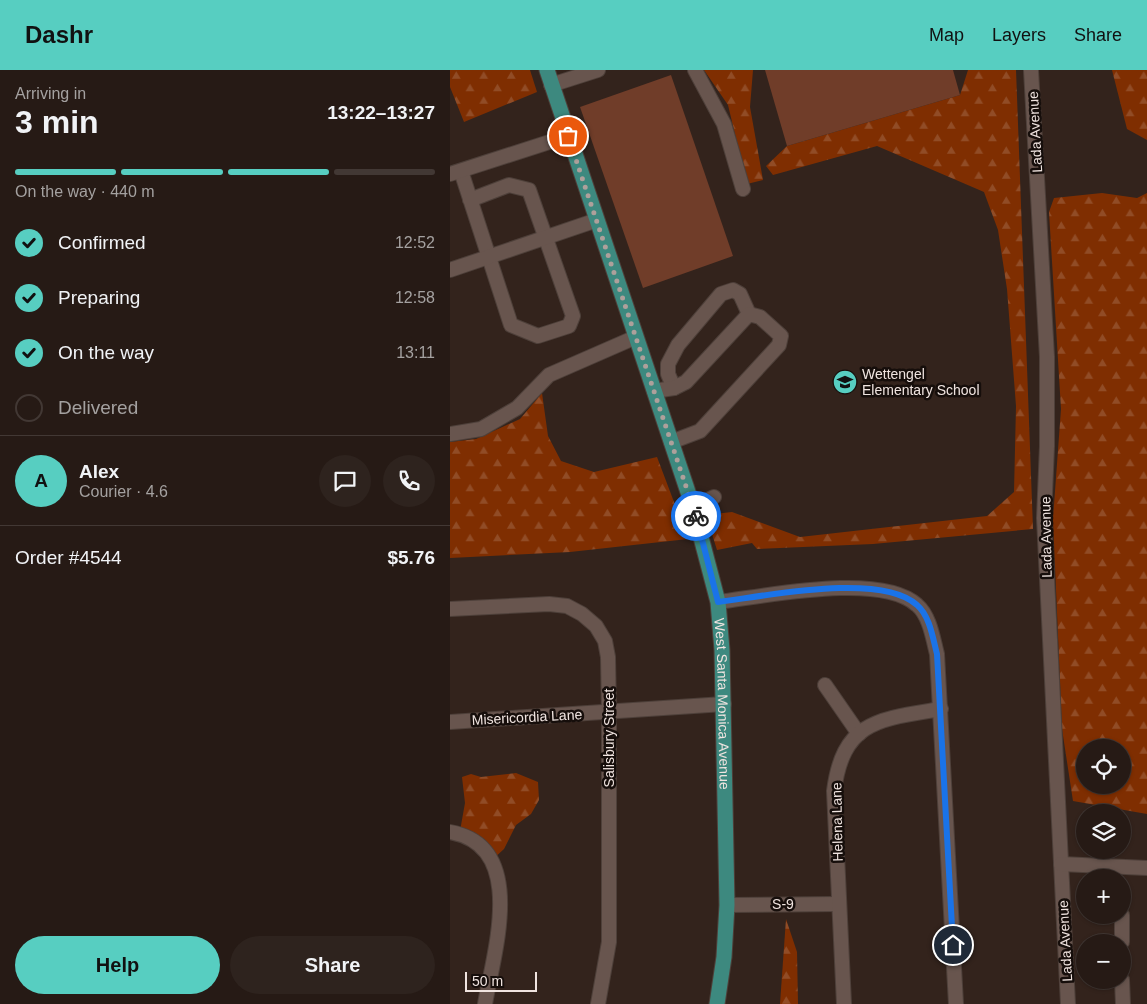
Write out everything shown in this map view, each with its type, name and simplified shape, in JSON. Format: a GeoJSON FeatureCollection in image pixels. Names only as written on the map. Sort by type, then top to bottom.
{"type":"FeatureCollection","features":[{"type":"Feature","properties":{"kind":"main road","name":"West Santa Monica Avenue"},"geometry":{"type":"LineString","coordinates":[[547,70],[693,507],[718,602],[724,704],[727,905],[724,957],[717,1004]]}},
{"type":"Feature","properties":{"kind":"street"},"geometry":{"type":"LineString","coordinates":[[551,85],[598,70]]}},
{"type":"Feature","properties":{"kind":"street"},"geometry":{"type":"LineString","coordinates":[[695,70],[724,124],[743,189]]}},
{"type":"Feature","properties":{"kind":"street","name":"Lada Avenue"},"geometry":{"type":"LineString","coordinates":[[1031,70],[1047,357],[1047,446],[1044,518],[1068,1004]]}},
{"type":"Feature","properties":{"kind":"street"},"geometry":{"type":"LineString","coordinates":[[470,200],[510,184],[529,190],[573,316],[569,326],[538,336],[511,325],[470,200],[455,173],[568,136]]}},
{"type":"Feature","properties":{"kind":"street"},"geometry":{"type":"LineString","coordinates":[[450,270],[597,220]]}},
{"type":"Feature","properties":{"kind":"street"},"geometry":{"type":"LineString","coordinates":[[674,388],[668,374],[668,364],[678,345],[721,294],[733,290],[740,294],[749,314]]}},
{"type":"Feature","properties":{"kind":"street"},"geometry":{"type":"LineString","coordinates":[[654,391],[674,388],[686,382],[749,314]]}},
{"type":"Feature","properties":{"kind":"street"},"geometry":{"type":"LineString","coordinates":[[671,442],[700,431],[779,346],[780,336],[760,317],[749,314]]}},
{"type":"Feature","properties":{"kind":"street"},"geometry":{"type":"LineString","coordinates":[[450,434],[482,429],[517,408],[549,374],[636,337]]}},
{"type":"Feature","properties":{"kind":"street"},"geometry":{"type":"LineString","coordinates":[[693,507],[714,497]]}},
{"type":"Feature","properties":{"kind":"street"},"geometry":{"type":"LineString","coordinates":[[718,602],[851,587],[900,593],[919,606],[931,629],[937,654],[956,1004]]}},
{"type":"Feature","properties":{"kind":"street","name":"Salisbury Street"},"geometry":{"type":"LineString","coordinates":[[450,609],[549,604],[567,606],[582,614],[596,626],[605,640],[608,657],[609,712],[609,942],[598,1004]]}},
{"type":"Feature","properties":{"kind":"street"},"geometry":{"type":"LineString","coordinates":[[825,684],[859,734]]}},
{"type":"Feature","properties":{"kind":"street","name":"Misericordia Lane"},"geometry":{"type":"LineString","coordinates":[[450,722],[724,704]]}},
{"type":"Feature","properties":{"kind":"street","name":"Helena Lane"},"geometry":{"type":"LineString","coordinates":[[844,1004],[834,791],[837,768],[847,745],[859,734],[884,718],[941,709]]}},
{"type":"Feature","properties":{"kind":"street"},"geometry":{"type":"LineString","coordinates":[[450,832],[464,835],[479,844],[491,858],[497,874],[501,910],[485,1004]]}},
{"type":"Feature","properties":{"kind":"street"},"geometry":{"type":"LineString","coordinates":[[1062,864],[1104,869]]}},
{"type":"Feature","properties":{"kind":"street"},"geometry":{"type":"LineString","coordinates":[[1131,870],[1147,868]]}},
{"type":"Feature","properties":{"kind":"street","name":"S-9"},"geometry":{"type":"LineString","coordinates":[[727,905],[839,904]]}},
{"type":"Feature","properties":{"kind":"street"},"geometry":{"type":"LineString","coordinates":[[1122,989],[1123,1004]]}},
{"type":"Feature","properties":{"kind":"green space"},"geometry":{"type":"Polygon","coordinates":[[[450,70],[530,70],[537,92],[464,122],[450,87],[450,70]]]}},
{"type":"Feature","properties":{"kind":"green space"},"geometry":{"type":"Polygon","coordinates":[[[704,70],[753,70],[750,107],[763,180],[747,184],[728,105],[704,70]]]}},
{"type":"Feature","properties":{"kind":"green space"},"geometry":{"type":"Polygon","coordinates":[[[968,70],[1016,70],[1033,529],[873,544],[757,549],[752,543],[717,550],[706,515],[732,512],[800,537],[987,516],[1014,492],[1016,406],[1007,289],[998,230],[984,192],[877,146],[773,175],[766,166],[787,146],[960,95],[968,70]]]}},
{"type":"Feature","properties":{"kind":"green space"},"geometry":{"type":"Polygon","coordinates":[[[1112,70],[1147,70],[1147,140],[1127,129],[1112,70]]]}},
{"type":"Feature","properties":{"kind":"green space"},"geometry":{"type":"Polygon","coordinates":[[[1102,193],[1137,198],[1147,193],[1147,814],[1131,811],[1131,804],[1090,804],[1073,801],[1062,729],[1053,519],[1061,409],[1049,212],[1054,198],[1102,193]]]}},
{"type":"Feature","properties":{"kind":"green space"},"geometry":{"type":"Polygon","coordinates":[[[542,393],[548,436],[561,461],[594,472],[657,457],[688,539],[570,552],[450,558],[450,442],[476,439],[520,419],[542,393]]]}},
{"type":"Feature","properties":{"kind":"green space"},"geometry":{"type":"Polygon","coordinates":[[[516,773],[538,782],[539,800],[531,814],[516,825],[504,849],[493,859],[460,831],[465,803],[462,777],[471,774],[481,777],[516,773]]]}},
{"type":"Feature","properties":{"kind":"green space"},"geometry":{"type":"Polygon","coordinates":[[[786,919],[797,952],[798,1004],[780,1004],[786,919]]]}},
{"type":"Feature","properties":{"kind":"shaded area"},"geometry":{"type":"Polygon","coordinates":[[[765,70],[953,70],[960,95],[787,146],[765,70]]]}},
{"type":"Feature","properties":{"kind":"shaded area"},"geometry":{"type":"Polygon","coordinates":[[[671,75],[733,256],[643,288],[580,107],[671,75]]]}},
{"type":"Feature","properties":{"kind":"way so far"},"geometry":{"type":"LineString","coordinates":[[568,136],[696,516]]}},
{"type":"Feature","properties":{"kind":"place","name":"Wettengel Elementary School"},"geometry":{"type":"Point","coordinates":[845,382]}},
{"type":"Feature","properties":{"kind":"route"},"geometry":{"type":"LineString","coordinates":[[696,516],[714,580],[718,602],[851,587],[900,593],[919,606],[931,629],[937,654],[953,945]]}}]}
